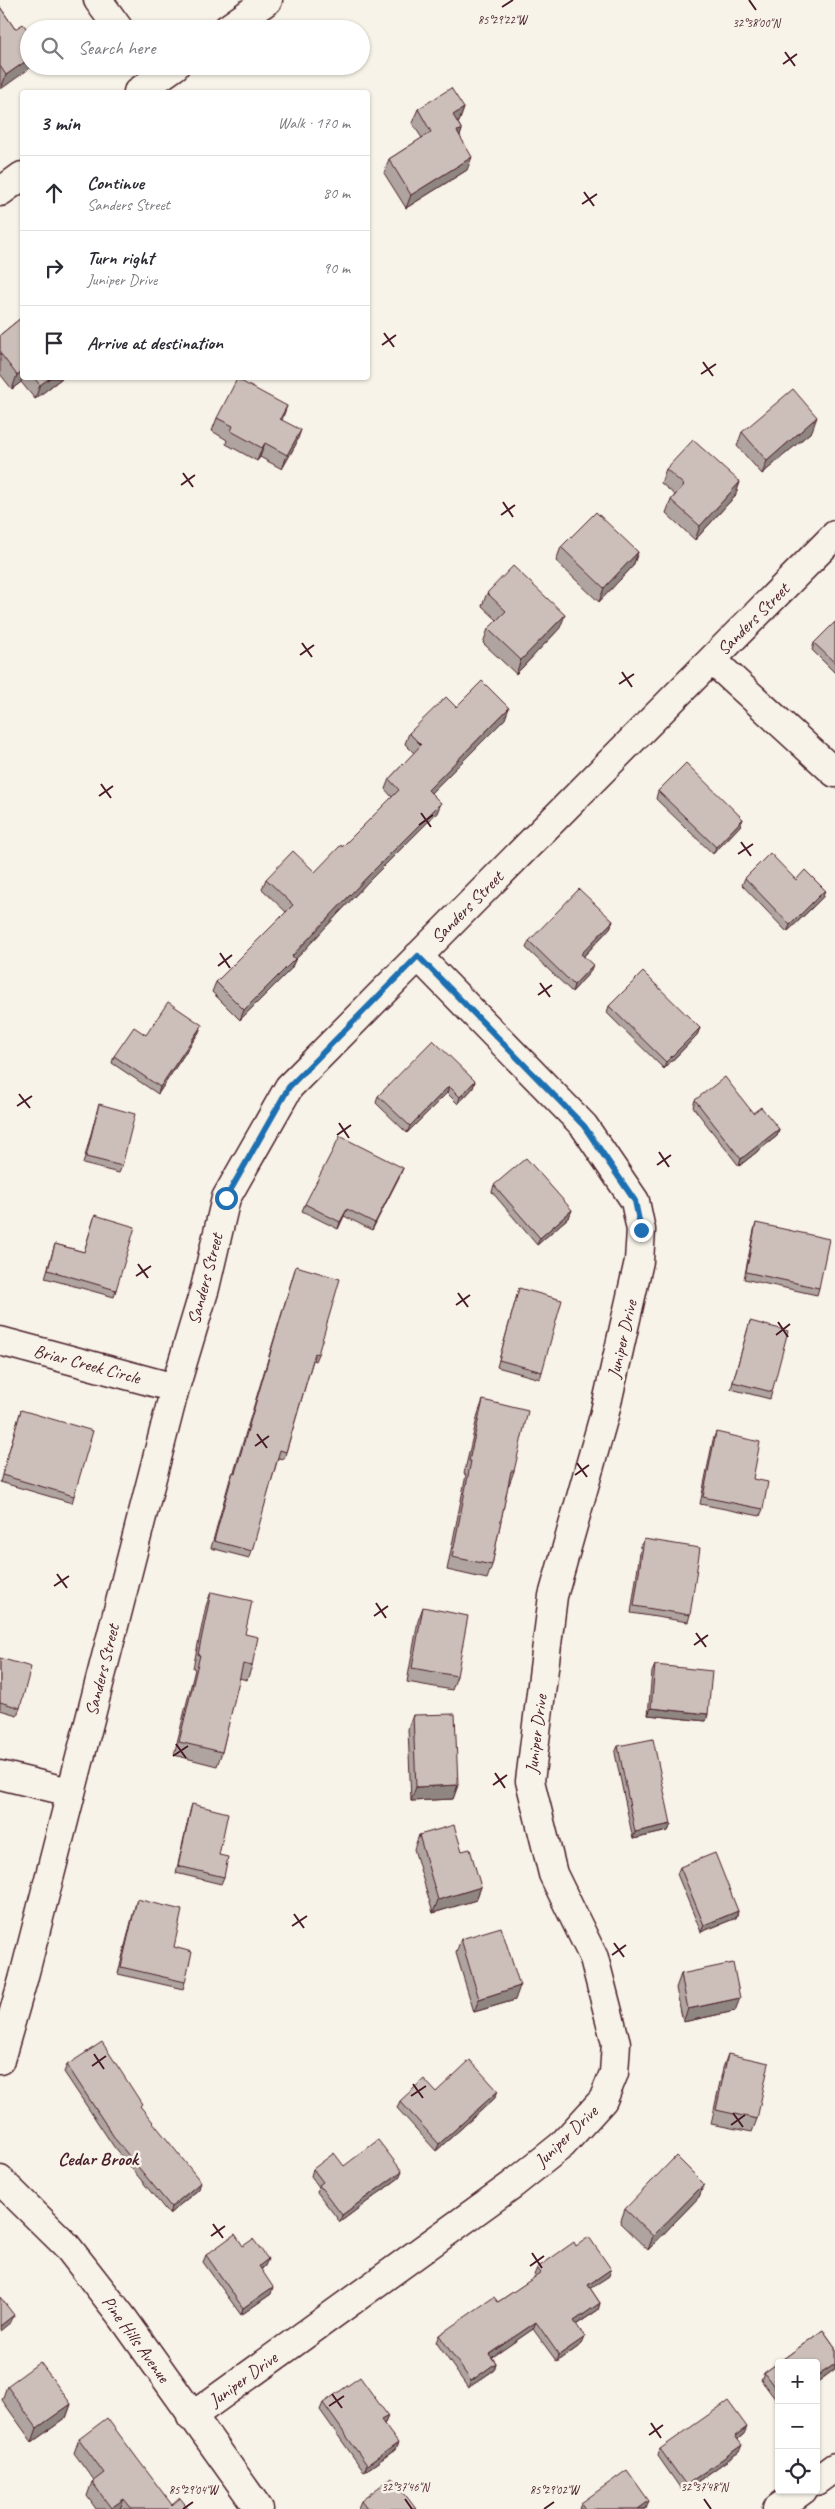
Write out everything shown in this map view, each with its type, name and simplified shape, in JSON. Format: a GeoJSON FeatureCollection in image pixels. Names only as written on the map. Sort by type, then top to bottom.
{"type":"FeatureCollection","features":[{"type":"Feature","properties":{"kind":"street"},"geometry":{"type":"LineString","coordinates":[[98,0],[112,20]]}},
{"type":"Feature","properties":{"kind":"street"},"geometry":{"type":"LineString","coordinates":[[240,20],[268,0]]}},
{"type":"Feature","properties":{"kind":"street"},"geometry":{"type":"LineString","coordinates":[[0,192],[20,177]]}},
{"type":"Feature","properties":{"kind":"street","name":"Sanders Street"},"geometry":{"type":"LineString","coordinates":[[0,2060],[24,1980],[70,1792],[175,1388],[205,1288],[226,1198],[289,1087],[835,536]]}},
{"type":"Feature","properties":{"kind":"street"},"geometry":{"type":"LineString","coordinates":[[712,660],[835,774]]}},
{"type":"Feature","properties":{"kind":"street","name":"Juniper Drive"},"geometry":{"type":"LineString","coordinates":[[191,2417],[512,2185],[562,2145],[603,2100],[614,2073],[616,2043],[594,1958],[553,1874],[530,1781],[553,1596],[604,1416],[640,1261],[641,1230],[635,1201],[584,1126],[418,956]]}},
{"type":"Feature","properties":{"kind":"street","name":"Briar Creek Circle"},"geometry":{"type":"LineString","coordinates":[[0,1342],[175,1388]]}},
{"type":"Feature","properties":{"kind":"street"},"geometry":{"type":"LineString","coordinates":[[0,1774],[70,1792]]}},
{"type":"Feature","properties":{"kind":"street","name":"Pine Hills Avenue"},"geometry":{"type":"LineString","coordinates":[[0,2180],[66,2245],[123,2318],[191,2417],[259,2509]]}},
{"type":"Feature","properties":{"kind":"street"},"geometry":{"type":"LineString","coordinates":[[820,2477],[835,2467]]}},
{"type":"Feature","properties":{"kind":"street"},"geometry":{"type":"LineString","coordinates":[[777,2509],[798,2494]]}},
{"type":"Feature","properties":{"kind":"building"},"geometry":{"type":"Polygon","coordinates":[[[0,7],[15,29],[20,26],[20,65],[6,75],[0,66],[0,7]]]}},
{"type":"Feature","properties":{"kind":"building"},"geometry":{"type":"Polygon","coordinates":[[[451,88],[464,108],[453,115],[462,130],[457,131],[472,157],[411,195],[389,159],[431,132],[418,109],[451,88]]]}},
{"type":"Feature","properties":{"kind":"building"},"geometry":{"type":"Polygon","coordinates":[[[20,319],[20,373],[17,375],[0,353],[0,335],[20,319]]]}},
{"type":"Feature","properties":{"kind":"building"},"geometry":{"type":"Polygon","coordinates":[[[36,380],[47,380],[40,385],[36,380]]]}},
{"type":"Feature","properties":{"kind":"building"},"geometry":{"type":"Polygon","coordinates":[[[236,380],[239,380],[287,406],[280,419],[301,430],[287,455],[265,443],[262,448],[231,431],[233,426],[217,418],[236,380]]]}},
{"type":"Feature","properties":{"kind":"building"},"geometry":{"type":"Polygon","coordinates":[[[793,389],[817,417],[767,461],[742,432],[793,389]]]}},
{"type":"Feature","properties":{"kind":"building"},"geometry":{"type":"Polygon","coordinates":[[[693,440],[740,482],[700,526],[671,500],[684,485],[666,469],[693,440]]]}},
{"type":"Feature","properties":{"kind":"building"},"geometry":{"type":"Polygon","coordinates":[[[596,512],[638,552],[604,588],[561,547],[596,512]]]}},
{"type":"Feature","properties":{"kind":"building"},"geometry":{"type":"Polygon","coordinates":[[[513,566],[565,615],[521,660],[488,629],[506,611],[487,593],[513,566]]]}},
{"type":"Feature","properties":{"kind":"building"},"geometry":{"type":"Polygon","coordinates":[[[835,622],[835,663],[814,643],[835,622]]]}},
{"type":"Feature","properties":{"kind":"building"},"geometry":{"type":"Polygon","coordinates":[[[482,681],[509,708],[428,790],[441,803],[370,874],[292,956],[295,959],[244,1010],[216,982],[293,905],[266,879],[293,851],[315,872],[399,790],[389,779],[421,745],[409,733],[446,697],[456,707],[482,681]]]}},
{"type":"Feature","properties":{"kind":"building"},"geometry":{"type":"Polygon","coordinates":[[[686,763],[743,819],[716,847],[658,791],[686,763]]]}},
{"type":"Feature","properties":{"kind":"building"},"geometry":{"type":"Polygon","coordinates":[[[770,853],[796,880],[805,870],[825,890],[790,925],[745,878],[770,853]]]}},
{"type":"Feature","properties":{"kind":"building"},"geometry":{"type":"Polygon","coordinates":[[[579,889],[613,921],[581,954],[593,965],[574,985],[529,941],[579,889]]]}},
{"type":"Feature","properties":{"kind":"building"},"geometry":{"type":"Polygon","coordinates":[[[643,972],[700,1028],[666,1062],[609,1006],[643,972]]]}},
{"type":"Feature","properties":{"kind":"building"},"geometry":{"type":"Polygon","coordinates":[[[168,1002],[202,1025],[160,1087],[114,1056],[134,1027],[146,1035],[168,1002]]]}},
{"type":"Feature","properties":{"kind":"building"},"geometry":{"type":"Polygon","coordinates":[[[433,1040],[475,1081],[460,1097],[449,1086],[410,1126],[378,1096],[433,1040]]]}},
{"type":"Feature","properties":{"kind":"building"},"geometry":{"type":"Polygon","coordinates":[[[725,1077],[753,1113],[761,1107],[779,1129],[741,1159],[695,1100],[725,1077]]]}},
{"type":"Feature","properties":{"kind":"building"},"geometry":{"type":"Polygon","coordinates":[[[99,1104],[135,1114],[122,1166],[86,1157],[99,1104]]]}},
{"type":"Feature","properties":{"kind":"building"},"geometry":{"type":"Polygon","coordinates":[[[340,1136],[403,1168],[375,1223],[347,1209],[340,1222],[305,1204],[340,1136]]]}},
{"type":"Feature","properties":{"kind":"building"},"geometry":{"type":"Polygon","coordinates":[[[526,1158],[572,1210],[540,1238],[494,1185],[526,1158]]]}},
{"type":"Feature","properties":{"kind":"building"},"geometry":{"type":"Polygon","coordinates":[[[95,1215],[135,1227],[116,1290],[48,1270],[55,1244],[84,1252],[95,1215]]]}},
{"type":"Feature","properties":{"kind":"building"},"geometry":{"type":"Polygon","coordinates":[[[756,1223],[829,1239],[819,1288],[746,1272],[756,1223]]]}},
{"type":"Feature","properties":{"kind":"building"},"geometry":{"type":"Polygon","coordinates":[[[296,1266],[340,1279],[318,1354],[315,1353],[286,1452],[280,1450],[252,1551],[214,1541],[233,1472],[235,1473],[296,1266]]]}},
{"type":"Feature","properties":{"kind":"building"},"geometry":{"type":"Polygon","coordinates":[[[519,1288],[562,1300],[542,1372],[499,1360],[519,1288]]]}},
{"type":"Feature","properties":{"kind":"building"},"geometry":{"type":"Polygon","coordinates":[[[750,1321],[788,1331],[772,1392],[733,1382],[750,1321]]]}},
{"type":"Feature","properties":{"kind":"building"},"geometry":{"type":"Polygon","coordinates":[[[483,1400],[528,1411],[514,1471],[511,1471],[492,1565],[452,1557],[471,1461],[469,1461],[483,1400]]]}},
{"type":"Feature","properties":{"kind":"building"},"geometry":{"type":"Polygon","coordinates":[[[21,1410],[93,1431],[74,1496],[2,1475],[21,1410]]]}},
{"type":"Feature","properties":{"kind":"building"},"geometry":{"type":"Polygon","coordinates":[[[716,1432],[760,1442],[753,1479],[768,1482],[763,1509],[703,1497],[716,1432]]]}},
{"type":"Feature","properties":{"kind":"building"},"geometry":{"type":"Polygon","coordinates":[[[644,1539],[700,1548],[690,1615],[634,1606],[644,1539]]]}},
{"type":"Feature","properties":{"kind":"building"},"geometry":{"type":"Polygon","coordinates":[[[211,1592],[252,1601],[245,1634],[258,1637],[252,1666],[243,1664],[222,1752],[179,1742],[200,1655],[198,1655],[211,1592]]]}},
{"type":"Feature","properties":{"kind":"building"},"geometry":{"type":"Polygon","coordinates":[[[423,1607],[468,1616],[457,1676],[412,1668],[423,1607]]]}},
{"type":"Feature","properties":{"kind":"building"},"geometry":{"type":"Polygon","coordinates":[[[0,1658],[31,1667],[20,1708],[0,1702],[0,1658]]]}},
{"type":"Feature","properties":{"kind":"building"},"geometry":{"type":"Polygon","coordinates":[[[655,1665],[712,1671],[708,1714],[651,1708],[655,1665]]]}},
{"type":"Feature","properties":{"kind":"building"},"geometry":{"type":"Polygon","coordinates":[[[455,1714],[458,1785],[416,1787],[413,1715],[455,1714]]]}},
{"type":"Feature","properties":{"kind":"building"},"geometry":{"type":"Polygon","coordinates":[[[653,1739],[671,1824],[635,1832],[618,1746],[653,1739]]]}},
{"type":"Feature","properties":{"kind":"building"},"geometry":{"type":"Polygon","coordinates":[[[192,1804],[228,1813],[219,1855],[228,1857],[224,1877],[178,1866],[192,1804]]]}},
{"type":"Feature","properties":{"kind":"building"},"geometry":{"type":"Polygon","coordinates":[[[454,1825],[462,1851],[470,1849],[481,1887],[438,1900],[419,1835],[454,1825]]]}},
{"type":"Feature","properties":{"kind":"building"},"geometry":{"type":"Polygon","coordinates":[[[715,1853],[738,1911],[704,1925],[680,1867],[715,1853]]]}},
{"type":"Feature","properties":{"kind":"building"},"geometry":{"type":"Polygon","coordinates":[[[137,1899],[182,1910],[174,1947],[192,1952],[185,1982],[121,1967],[137,1899]]]}},
{"type":"Feature","properties":{"kind":"building"},"geometry":{"type":"Polygon","coordinates":[[[501,1927],[520,1986],[479,1999],[461,1939],[501,1927]]]}},
{"type":"Feature","properties":{"kind":"building"},"geometry":{"type":"Polygon","coordinates":[[[733,1963],[740,1998],[688,2009],[681,1974],[733,1963]]]}},
{"type":"Feature","properties":{"kind":"building"},"geometry":{"type":"Polygon","coordinates":[[[102,2042],[142,2104],[140,2106],[201,2182],[171,2207],[116,2140],[67,2065],[102,2042]]]}},
{"type":"Feature","properties":{"kind":"building"},"geometry":{"type":"Polygon","coordinates":[[[728,2054],[769,2063],[757,2119],[716,2110],[728,2054]]]}},
{"type":"Feature","properties":{"kind":"building"},"geometry":{"type":"Polygon","coordinates":[[[470,2060],[498,2091],[439,2144],[400,2101],[424,2079],[436,2092],[470,2060]]]}},
{"type":"Feature","properties":{"kind":"building"},"geometry":{"type":"Polygon","coordinates":[[[378,2140],[402,2171],[342,2215],[319,2185],[323,2182],[313,2169],[334,2153],[344,2166],[378,2140]]]}},
{"type":"Feature","properties":{"kind":"building"},"geometry":{"type":"Polygon","coordinates":[[[676,2156],[704,2184],[653,2236],[625,2209],[676,2156]]]}},
{"type":"Feature","properties":{"kind":"building"},"geometry":{"type":"Polygon","coordinates":[[[235,2234],[243,2246],[253,2239],[268,2259],[259,2266],[273,2287],[243,2308],[206,2255],[235,2234]]]}},
{"type":"Feature","properties":{"kind":"building"},"geometry":{"type":"Polygon","coordinates":[[[589,2237],[611,2269],[588,2285],[600,2303],[574,2321],[585,2337],[559,2355],[536,2322],[489,2354],[496,2363],[471,2381],[439,2335],[494,2297],[498,2302],[541,2273],[537,2268],[574,2242],[576,2246],[589,2237]]]}},
{"type":"Feature","properties":{"kind":"building"},"geometry":{"type":"Polygon","coordinates":[[[0,2297],[14,2315],[0,2326],[0,2297]]]}},
{"type":"Feature","properties":{"kind":"building"},"geometry":{"type":"Polygon","coordinates":[[[823,2330],[835,2347],[835,2364],[820,2374],[820,2359],[783,2359],[823,2330]]]}},
{"type":"Feature","properties":{"kind":"building"},"geometry":{"type":"Polygon","coordinates":[[[40,2362],[71,2404],[37,2428],[7,2386],[40,2362]]]}},
{"type":"Feature","properties":{"kind":"building"},"geometry":{"type":"Polygon","coordinates":[[[775,2365],[775,2388],[764,2373],[775,2365]]]}},
{"type":"Feature","properties":{"kind":"building"},"geometry":{"type":"Polygon","coordinates":[[[360,2377],[388,2416],[381,2420],[398,2443],[367,2465],[323,2403],[360,2377]]]}},
{"type":"Feature","properties":{"kind":"building"},"geometry":{"type":"Polygon","coordinates":[[[728,2401],[747,2427],[735,2436],[742,2445],[686,2485],[660,2449],[728,2401]]]}},
{"type":"Feature","properties":{"kind":"building"},"geometry":{"type":"Polygon","coordinates":[[[107,2418],[172,2505],[180,2498],[189,2509],[132,2509],[124,2499],[111,2508],[92,2482],[104,2473],[79,2439],[107,2418]]]}},
{"type":"Feature","properties":{"kind":"building"},"geometry":{"type":"Polygon","coordinates":[[[627,2470],[649,2501],[638,2509],[585,2509],[581,2503],[627,2470]]]}},
{"type":"Feature","properties":{"kind":"building"},"geometry":{"type":"Polygon","coordinates":[[[392,2477],[416,2509],[367,2509],[361,2501],[392,2477]]]}},
{"type":"Feature","properties":{"kind":"district","name":"Cedar Brook"},"geometry":{"type":"Point","coordinates":[98,2158]}},
{"type":"Feature","properties":{"kind":"route"},"geometry":{"type":"LineString","coordinates":[[226,1198],[289,1087],[418,956],[584,1126],[635,1201],[641,1230]]}}]}
